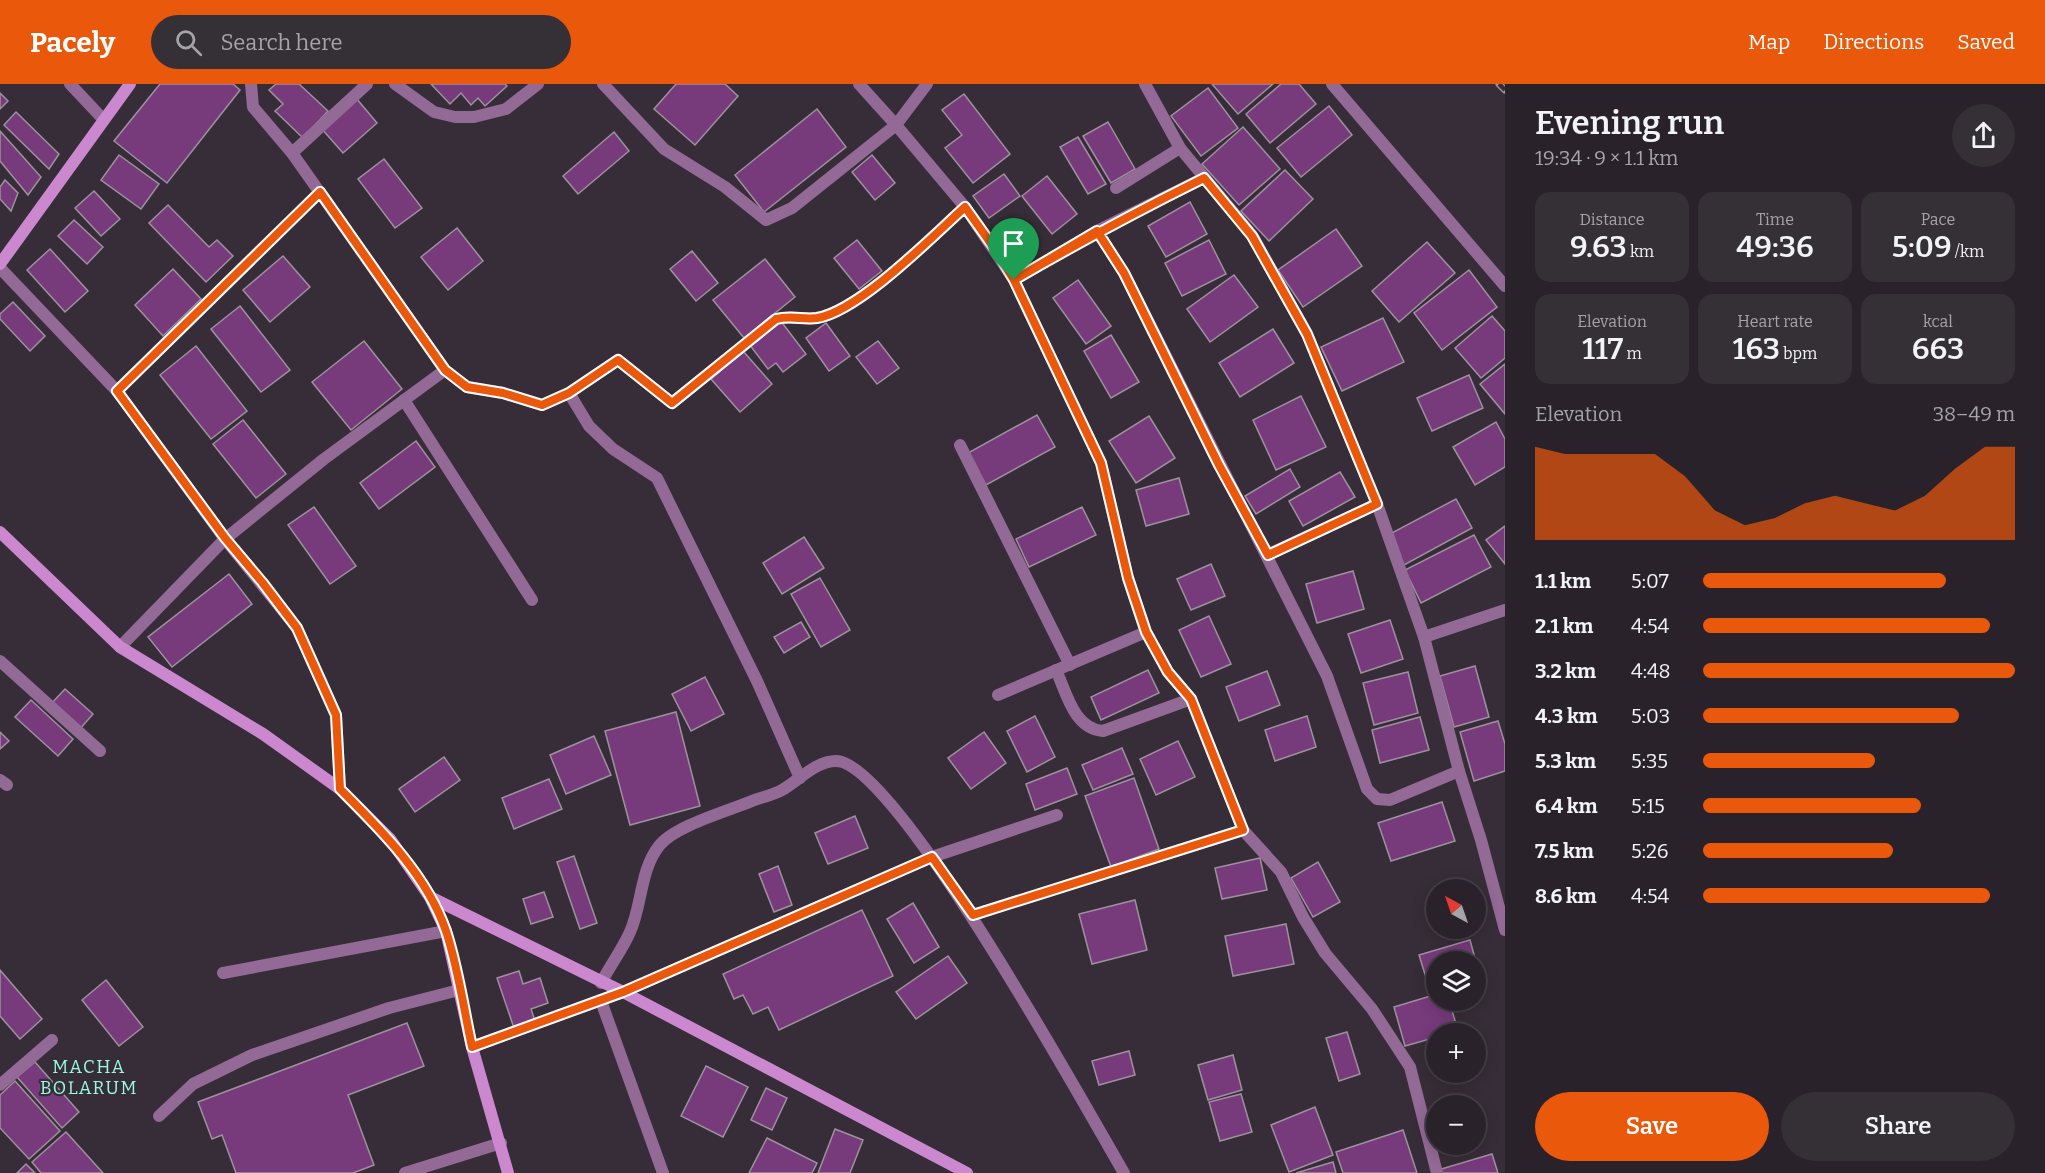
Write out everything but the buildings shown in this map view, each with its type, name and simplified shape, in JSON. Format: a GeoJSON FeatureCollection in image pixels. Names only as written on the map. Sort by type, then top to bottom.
{"type":"FeatureCollection","features":[{"type":"Feature","properties":{"kind":"street"},"geometry":{"type":"LineString","coordinates":[[70,84],[102,118]]}},
{"type":"Feature","properties":{"kind":"street"},"geometry":{"type":"LineString","coordinates":[[130,84],[102,118],[0,266],[117,391],[225,538],[297,628],[336,715],[340,789]]}},
{"type":"Feature","properties":{"kind":"street"},"geometry":{"type":"LineString","coordinates":[[251,84],[253,107],[292,153],[445,370],[467,387],[503,393],[542,405],[569,393],[618,360],[672,403],[776,319],[789,315],[817,318],[853,302],[881,282],[965,207]]}},
{"type":"Feature","properties":{"kind":"street"},"geometry":{"type":"LineString","coordinates":[[292,153],[367,84]]}},
{"type":"Feature","properties":{"kind":"street"},"geometry":{"type":"LineString","coordinates":[[395,84],[434,112],[455,117],[474,117],[506,109],[538,84]]}},
{"type":"Feature","properties":{"kind":"street"},"geometry":{"type":"LineString","coordinates":[[603,84],[664,148],[725,187],[766,220],[792,208],[896,125],[927,84]]}},
{"type":"Feature","properties":{"kind":"street"},"geometry":{"type":"LineString","coordinates":[[859,84],[965,207],[1014,280],[1101,463],[1128,578],[1146,632],[1168,672],[1191,699],[1243,830],[1281,872],[1303,917],[1325,953],[1372,1009],[1410,1067],[1437,1173]]}},
{"type":"Feature","properties":{"kind":"street"},"geometry":{"type":"LineString","coordinates":[[1144,84],[1180,148],[1252,236],[1307,334],[1377,504],[1424,637],[1459,771],[1481,840],[1505,930]]}},
{"type":"Feature","properties":{"kind":"street"},"geometry":{"type":"LineString","coordinates":[[1332,84],[1505,286]]}},
{"type":"Feature","properties":{"kind":"street"},"geometry":{"type":"LineString","coordinates":[[1116,188],[1180,148]]}},
{"type":"Feature","properties":{"kind":"street"},"geometry":{"type":"LineString","coordinates":[[1014,280],[1097,231],[1204,178]]}},
{"type":"Feature","properties":{"kind":"street"},"geometry":{"type":"LineString","coordinates":[[117,391],[320,192]]}},
{"type":"Feature","properties":{"kind":"street"},"geometry":{"type":"LineString","coordinates":[[1097,231],[1124,273],[1327,676],[1367,789],[1377,799],[1390,800],[1459,771]]}},
{"type":"Feature","properties":{"kind":"street"},"geometry":{"type":"LineString","coordinates":[[120,647],[225,538],[445,370]]}},
{"type":"Feature","properties":{"kind":"street"},"geometry":{"type":"LineString","coordinates":[[569,393],[589,426],[613,449],[657,478],[757,681],[800,778]]}},
{"type":"Feature","properties":{"kind":"street"},"geometry":{"type":"LineString","coordinates":[[404,400],[532,600]]}},
{"type":"Feature","properties":{"kind":"street"},"geometry":{"type":"LineString","coordinates":[[960,446],[1070,665]]}},
{"type":"Feature","properties":{"kind":"street"},"geometry":{"type":"LineString","coordinates":[[1268,555],[1377,504]]}},
{"type":"Feature","properties":{"kind":"street"},"geometry":{"type":"LineString","coordinates":[[0,532],[120,647],[263,734],[340,789],[390,839],[430,897],[446,931],[472,1047],[508,1173]]}},
{"type":"Feature","properties":{"kind":"street"},"geometry":{"type":"LineString","coordinates":[[1424,637],[1505,610]]}},
{"type":"Feature","properties":{"kind":"street"},"geometry":{"type":"LineString","coordinates":[[998,695],[1146,632]]}},
{"type":"Feature","properties":{"kind":"street"},"geometry":{"type":"LineString","coordinates":[[0,661],[100,751]]}},
{"type":"Feature","properties":{"kind":"street"},"geometry":{"type":"LineString","coordinates":[[1056,670],[1081,723],[1092,730],[1103,731],[1191,699]]}},
{"type":"Feature","properties":{"kind":"street"},"geometry":{"type":"LineString","coordinates":[[601,983],[631,931],[638,900],[658,846],[674,834],[780,791],[829,762],[836,761],[852,766],[880,793],[932,857],[973,915],[1124,1173]]}},
{"type":"Feature","properties":{"kind":"street"},"geometry":{"type":"LineString","coordinates":[[472,1047],[623,992],[932,857],[1057,815]]}},
{"type":"Feature","properties":{"kind":"street"},"geometry":{"type":"LineString","coordinates":[[973,915],[1243,830]]}},
{"type":"Feature","properties":{"kind":"street"},"geometry":{"type":"LineString","coordinates":[[430,897],[623,992],[968,1173]]}},
{"type":"Feature","properties":{"kind":"street"},"geometry":{"type":"LineString","coordinates":[[223,973],[446,931]]}},
{"type":"Feature","properties":{"kind":"street"},"geometry":{"type":"LineString","coordinates":[[159,1116],[193,1084],[252,1055],[389,1008],[459,990]]}},
{"type":"Feature","properties":{"kind":"street"},"geometry":{"type":"LineString","coordinates":[[600,1001],[663,1173]]}},
{"type":"Feature","properties":{"kind":"street"},"geometry":{"type":"LineString","coordinates":[[0,1085],[52,1040]]}},
{"type":"Feature","properties":{"kind":"street"},"geometry":{"type":"LineString","coordinates":[[405,1173],[501,1143]]}},
{"type":"Feature","properties":{"kind":"railway"},"geometry":{"type":"LineString","coordinates":[[1499,84],[1505,90]]}},
{"type":"Feature","properties":{"kind":"district","name":"MACHA BOLARUM"},"geometry":{"type":"Point","coordinates":[89,1077]}},
{"type":"Feature","properties":{"kind":"route"},"geometry":{"type":"LineString","coordinates":[[1014,280],[965,207],[881,282],[853,302],[817,318],[789,315],[776,319],[672,403],[618,360],[569,393],[542,405],[503,393],[467,387],[445,370],[320,192],[117,391],[225,538],[297,628],[336,715],[340,789],[390,839],[430,897],[446,931],[472,1047],[623,992],[932,857],[973,915],[1243,830],[1191,699],[1168,672],[1146,632],[1128,578],[1101,463],[1082,418],[1014,280],[1097,231],[1124,273],[1219,465],[1268,555],[1377,504],[1307,334],[1252,236],[1204,178],[1097,231],[1078,242],[1014,280]]}}]}
